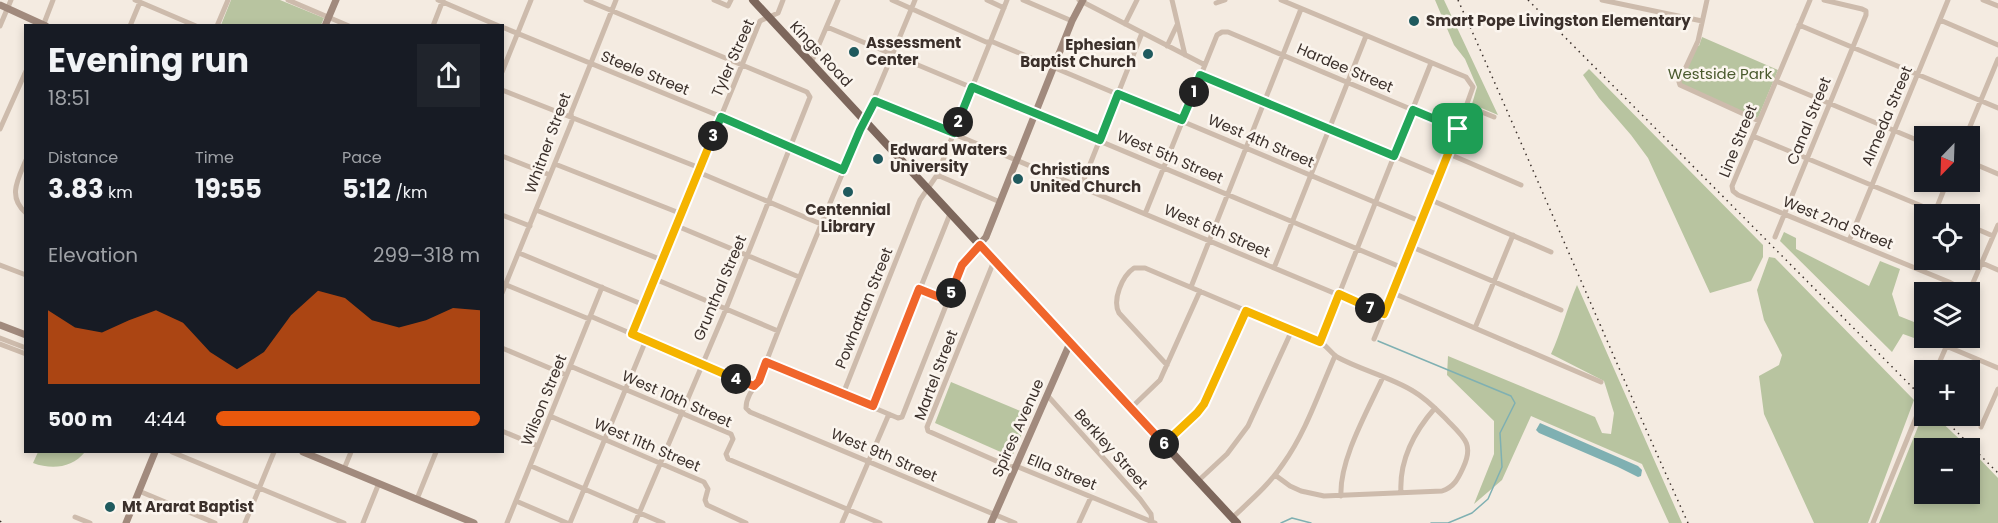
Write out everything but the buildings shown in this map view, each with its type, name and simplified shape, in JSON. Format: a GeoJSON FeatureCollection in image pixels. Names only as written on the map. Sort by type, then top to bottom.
{"type":"FeatureCollection","features":[{"type":"Feature","properties":{"kind":"main road","name":"Kings Road"},"geometry":{"type":"LineString","coordinates":[[753,0],[1235,520]]}},
{"type":"Feature","properties":{"kind":"street"},"geometry":{"type":"LineString","coordinates":[[0,26],[11,0]]}},
{"type":"Feature","properties":{"kind":"street"},"geometry":{"type":"LineString","coordinates":[[44,24],[53,0]]}},
{"type":"Feature","properties":{"kind":"street"},"geometry":{"type":"LineString","coordinates":[[218,24],[228,0]]}},
{"type":"Feature","properties":{"kind":"street"},"geometry":{"type":"LineString","coordinates":[[288,0],[345,24]]}},
{"type":"Feature","properties":{"kind":"street"},"geometry":{"type":"LineString","coordinates":[[326,24],[336,0]]}},
{"type":"Feature","properties":{"kind":"street"},"geometry":{"type":"LineString","coordinates":[[504,67],[531,0]]}},
{"type":"Feature","properties":{"kind":"street"},"geometry":{"type":"LineString","coordinates":[[586,0],[742,65]]}},
{"type":"Feature","properties":{"kind":"street","name":"Whitner Street"},"geometry":{"type":"LineString","coordinates":[[504,284],[519,253],[572,122],[571,113],[616,0]]}},
{"type":"Feature","properties":{"kind":"street"},"geometry":{"type":"LineString","coordinates":[[714,0],[728,6],[731,0]]}},
{"type":"Feature","properties":{"kind":"street","name":"Tyler Street"},"geometry":{"type":"LineString","coordinates":[[632,334],[760,21],[778,13],[783,0]]}},
{"type":"Feature","properties":{"kind":"street"},"geometry":{"type":"LineString","coordinates":[[811,63],[838,0]]}},
{"type":"Feature","properties":{"kind":"street","name":"West 4th Street"},"geometry":{"type":"LineString","coordinates":[[892,0],[1422,222]]}},
{"type":"Feature","properties":{"kind":"street"},"geometry":{"type":"LineString","coordinates":[[504,284],[632,334],[754,386],[759,381],[799,277],[843,170],[875,101],[915,0]]}},
{"type":"Feature","properties":{"kind":"street"},"geometry":{"type":"LineString","coordinates":[[987,0],[1004,8]]}},
{"type":"Feature","properties":{"kind":"street","name":"Powhattan Street"},"geometry":{"type":"LineString","coordinates":[[843,394],[920,200],[934,182],[1007,0]]}},
{"type":"Feature","properties":{"kind":"street"},"geometry":{"type":"LineString","coordinates":[[1023,0],[1072,21]]}},
{"type":"Feature","properties":{"kind":"street"},"geometry":{"type":"LineString","coordinates":[[1125,24],[1137,0]]}},
{"type":"Feature","properties":{"kind":"street"},"geometry":{"type":"LineString","coordinates":[[1172,0],[1185,55]]}},
{"type":"Feature","properties":{"kind":"street"},"geometry":{"type":"LineString","coordinates":[[1216,3],[1225,0]]}},
{"type":"Feature","properties":{"kind":"street"},"geometry":{"type":"LineString","coordinates":[[1281,0],[1466,77],[1473,87],[1441,176],[1374,339]]}},
{"type":"Feature","properties":{"kind":"street"},"geometry":{"type":"LineString","coordinates":[[1294,0],[1299,8]]}},
{"type":"Feature","properties":{"kind":"street"},"geometry":{"type":"LineString","coordinates":[[1707,0],[1698,41],[1679,82],[1680,85],[1759,121]]}},
{"type":"Feature","properties":{"kind":"street","name":"Line Street"},"geometry":{"type":"LineString","coordinates":[[1733,191],[1732,186],[1810,0]]}},
{"type":"Feature","properties":{"kind":"street","name":"Canal Street"},"geometry":{"type":"LineString","coordinates":[[1775,237],[1866,15],[1866,11],[1862,9],[1824,0]]}},
{"type":"Feature","properties":{"kind":"street","name":"Almeda Street"},"geometry":{"type":"LineString","coordinates":[[1849,241],[1948,0]]}},
{"type":"Feature","properties":{"kind":"street"},"geometry":{"type":"LineString","coordinates":[[1983,0],[1998,6]]}},
{"type":"Feature","properties":{"kind":"street"},"geometry":{"type":"LineString","coordinates":[[131,24],[138,1],[191,24]]}},
{"type":"Feature","properties":{"kind":"street"},"geometry":{"type":"LineString","coordinates":[[434,24],[441,1]]}},
{"type":"Feature","properties":{"kind":"street","name":"Steele Street"},"geometry":{"type":"LineString","coordinates":[[441,1],[496,24]]}},
{"type":"Feature","properties":{"kind":"street"},"geometry":{"type":"LineString","coordinates":[[766,362],[902,417],[962,265],[986,237],[1081,1],[1205,65],[1145,214]]}},
{"type":"Feature","properties":{"kind":"street"},"geometry":{"type":"LineString","coordinates":[[1606,1],[1702,21]]}},
{"type":"Feature","properties":{"kind":"street"},"geometry":{"type":"LineString","coordinates":[[0,5],[42,24]]}},
{"type":"Feature","properties":{"kind":"street"},"geometry":{"type":"LineString","coordinates":[[1191,287],[1265,102],[1299,8]]}},
{"type":"Feature","properties":{"kind":"street"},"geometry":{"type":"LineString","coordinates":[[1940,20],[1998,45]]}},
{"type":"Feature","properties":{"kind":"street"},"geometry":{"type":"LineString","coordinates":[[1167,46],[1178,23]]}},
{"type":"Feature","properties":{"kind":"street"},"geometry":{"type":"LineString","coordinates":[[1798,25],[1998,108]]}},
{"type":"Feature","properties":{"kind":"street","name":"Steele Street"},"geometry":{"type":"LineString","coordinates":[[504,27],[843,170]]}},
{"type":"Feature","properties":{"kind":"street","name":"West 5th Street"},"geometry":{"type":"LineString","coordinates":[[827,27],[1403,268]]}},
{"type":"Feature","properties":{"kind":"street","name":"Hardee Street"},"geometry":{"type":"LineString","coordinates":[[1205,65],[1217,35],[1228,32],[1458,129]]}},
{"type":"Feature","properties":{"kind":"street"},"geometry":{"type":"LineString","coordinates":[[1081,187],[1142,33]]}},
{"type":"Feature","properties":{"kind":"street"},"geometry":{"type":"LineString","coordinates":[[1274,267],[1366,36]]}},
{"type":"Feature","properties":{"kind":"street"},"geometry":{"type":"LineString","coordinates":[[1970,126],[1998,59]]}},
{"type":"Feature","properties":{"kind":"street"},"geometry":{"type":"LineString","coordinates":[[1320,342],[1431,63]]}},
{"type":"Feature","properties":{"kind":"street","name":"Grunthal Street"},"geometry":{"type":"LineString","coordinates":[[635,523],[726,309],[810,99],[807,92],[742,65]]}},
{"type":"Feature","properties":{"kind":"street"},"geometry":{"type":"LineString","coordinates":[[1200,75],[1441,176]]}},
{"type":"Feature","properties":{"kind":"street"},"geometry":{"type":"LineString","coordinates":[[1776,81],[1914,139]]}},
{"type":"Feature","properties":{"kind":"street"},"geometry":{"type":"LineString","coordinates":[[0,129],[23,85]]}},
{"type":"Feature","properties":{"kind":"street"},"geometry":{"type":"LineString","coordinates":[[504,91],[699,170],[822,224]]}},
{"type":"Feature","properties":{"kind":"street","name":"West 6th Street"},"geometry":{"type":"LineString","coordinates":[[875,101],[1384,314]]}},
{"type":"Feature","properties":{"kind":"street"},"geometry":{"type":"LineString","coordinates":[[1467,106],[1494,117]]}},
{"type":"Feature","properties":{"kind":"street"},"geometry":{"type":"LineString","coordinates":[[1753,136],[1916,204]]}},
{"type":"Feature","properties":{"kind":"street"},"geometry":{"type":"LineString","coordinates":[[1449,154],[1521,185]]}},
{"type":"Feature","properties":{"kind":"street"},"geometry":{"type":"LineString","coordinates":[[504,157],[550,175]]}},
{"type":"Feature","properties":{"kind":"street"},"geometry":{"type":"LineString","coordinates":[[555,164],[682,214]]}},
{"type":"Feature","properties":{"kind":"street"},"geometry":{"type":"LineString","coordinates":[[24,165],[15,188],[18,204],[24,211]]}},
{"type":"Feature","properties":{"kind":"street"},"geometry":{"type":"LineString","coordinates":[[1980,166],[1998,174]]}},
{"type":"Feature","properties":{"kind":"street"},"geometry":{"type":"LineString","coordinates":[[937,175],[1000,202]]}},
{"type":"Feature","properties":{"kind":"street","name":"West 2nd Street"},"geometry":{"type":"LineString","coordinates":[[1733,191],[1949,282]]}},
{"type":"Feature","properties":{"kind":"street"},"geometry":{"type":"LineString","coordinates":[[1431,200],[1551,252]]}},
{"type":"Feature","properties":{"kind":"street"},"geometry":{"type":"LineString","coordinates":[[537,210],[662,260]]}},
{"type":"Feature","properties":{"kind":"street"},"geometry":{"type":"LineString","coordinates":[[873,406],[950,214]]}},
{"type":"Feature","properties":{"kind":"street"},"geometry":{"type":"LineString","coordinates":[[504,215],[530,226]]}},
{"type":"Feature","properties":{"kind":"street"},"geometry":{"type":"LineString","coordinates":[[1973,282],[1998,225]]}},
{"type":"Feature","properties":{"kind":"street"},"geometry":{"type":"LineString","coordinates":[[677,226],[799,277]]}},
{"type":"Feature","properties":{"kind":"street"},"geometry":{"type":"LineString","coordinates":[[1980,230],[1993,236]]}},
{"type":"Feature","properties":{"kind":"street"},"geometry":{"type":"LineString","coordinates":[[1475,328],[1513,235]]}},
{"type":"Feature","properties":{"kind":"street"},"geometry":{"type":"LineString","coordinates":[[1412,247],[1561,310]]}},
{"type":"Feature","properties":{"kind":"street"},"geometry":{"type":"LineString","coordinates":[[519,253],[645,305]]}},
{"type":"Feature","properties":{"kind":"street","name":"Martel Street"},"geometry":{"type":"LineString","coordinates":[[928,431],[927,427],[993,261]]}},
{"type":"Feature","properties":{"kind":"street"},"geometry":{"type":"LineString","coordinates":[[1982,263],[1998,270]]}},
{"type":"Feature","properties":{"kind":"street"},"geometry":{"type":"LineString","coordinates":[[0,265],[24,274]]}},
{"type":"Feature","properties":{"kind":"street"},"geometry":{"type":"LineString","coordinates":[[1167,365],[1116,306],[1116,299],[1125,277],[1134,268],[1146,268],[1320,342],[1327,346],[1335,356],[1413,390],[1463,436],[1468,451],[1467,459],[1455,484],[1442,491],[1341,496],[1312,495],[1290,486],[1275,475]]}},
{"type":"Feature","properties":{"kind":"street"},"geometry":{"type":"LineString","coordinates":[[655,279],[778,331]]}},
{"type":"Feature","properties":{"kind":"street","name":"Wilson Street"},"geometry":{"type":"LineString","coordinates":[[507,523],[602,287]]}},
{"type":"Feature","properties":{"kind":"street"},"geometry":{"type":"LineString","coordinates":[[919,289],[948,299]]}},
{"type":"Feature","properties":{"kind":"street"},"geometry":{"type":"LineString","coordinates":[[1131,408],[1157,384],[1200,291]]}},
{"type":"Feature","properties":{"kind":"street"},"geometry":{"type":"LineString","coordinates":[[1393,293],[1601,382]]}},
{"type":"Feature","properties":{"kind":"street"},"geometry":{"type":"LineString","coordinates":[[1164,445],[1204,404],[1246,311]]}},
{"type":"Feature","properties":{"kind":"street"},"geometry":{"type":"LineString","coordinates":[[0,325],[24,334]]}},
{"type":"Feature","properties":{"kind":"street"},"geometry":{"type":"LineString","coordinates":[[1198,481],[1242,437],[1292,330]]}},
{"type":"Feature","properties":{"kind":"street"},"geometry":{"type":"LineString","coordinates":[[0,338],[24,347]]}},
{"type":"Feature","properties":{"kind":"street"},"geometry":{"type":"LineString","coordinates":[[516,501],[568,523],[646,340]]}},
{"type":"Feature","properties":{"kind":"street","name":"Spires Avenue"},"geometry":{"type":"LineString","coordinates":[[992,523],[1070,343]]}},
{"type":"Feature","properties":{"kind":"street"},"geometry":{"type":"LineString","coordinates":[[0,344],[24,353]]}},
{"type":"Feature","properties":{"kind":"street"},"geometry":{"type":"LineString","coordinates":[[1951,348],[1998,368]]}},
{"type":"Feature","properties":{"kind":"street"},"geometry":{"type":"LineString","coordinates":[[504,349],[566,375]]}},
{"type":"Feature","properties":{"kind":"street"},"geometry":{"type":"LineString","coordinates":[[1235,520],[1275,475],[1295,446],[1335,356]]}},
{"type":"Feature","properties":{"kind":"street","name":"West 10th Street"},"geometry":{"type":"LineString","coordinates":[[570,366],[732,435],[733,439],[726,456],[728,459],[880,523]]}},
{"type":"Feature","properties":{"kind":"street"},"geometry":{"type":"LineString","coordinates":[[1341,496],[1341,478],[1347,459],[1383,377]]}},
{"type":"Feature","properties":{"kind":"street","name":"West 9th Street"},"geometry":{"type":"LineString","coordinates":[[754,386],[746,402],[746,408],[750,412],[1015,523]]}},
{"type":"Feature","properties":{"kind":"street"},"geometry":{"type":"LineString","coordinates":[[1981,427],[1998,389]]}},
{"type":"Feature","properties":{"kind":"street","name":"Berkley Street"},"geometry":{"type":"LineString","coordinates":[[1047,395],[1140,499],[1151,514],[1154,523]]}},
{"type":"Feature","properties":{"kind":"street"},"geometry":{"type":"LineString","coordinates":[[1401,494],[1403,464],[1420,427],[1435,408]]}},
{"type":"Feature","properties":{"kind":"street"},"geometry":{"type":"LineString","coordinates":[[842,523],[890,414]]}},
{"type":"Feature","properties":{"kind":"street","name":"West 11th Street"},"geometry":{"type":"LineString","coordinates":[[550,416],[704,482],[708,489],[706,506],[746,523]]}},
{"type":"Feature","properties":{"kind":"street"},"geometry":{"type":"LineString","coordinates":[[1873,523],[1914,423]]}},
{"type":"Feature","properties":{"kind":"street","name":"Ella Street"},"geometry":{"type":"LineString","coordinates":[[928,431],[1010,467],[1016,466],[1154,523]]}},
{"type":"Feature","properties":{"kind":"street"},"geometry":{"type":"LineString","coordinates":[[504,432],[538,446]]}},
{"type":"Feature","properties":{"kind":"street"},"geometry":{"type":"LineString","coordinates":[[126,523],[155,453]]}},
{"type":"Feature","properties":{"kind":"street"},"geometry":{"type":"LineString","coordinates":[[174,453],[344,523]]}},
{"type":"Feature","properties":{"kind":"street"},"geometry":{"type":"LineString","coordinates":[[245,523],[274,453]]}},
{"type":"Feature","properties":{"kind":"street"},"geometry":{"type":"LineString","coordinates":[[305,453],[474,523]]}},
{"type":"Feature","properties":{"kind":"street"},"geometry":{"type":"LineString","coordinates":[[344,469],[351,453]]}},
{"type":"Feature","properties":{"kind":"street"},"geometry":{"type":"LineString","coordinates":[[417,499],[436,453]]}},
{"type":"Feature","properties":{"kind":"street"},"geometry":{"type":"LineString","coordinates":[[531,466],[663,523]]}},
{"type":"Feature","properties":{"kind":"street"},"geometry":{"type":"LineString","coordinates":[[363,523],[379,483]]}},
{"type":"Feature","properties":{"kind":"street"},"geometry":{"type":"LineString","coordinates":[[139,492],[215,523]]}},
{"type":"Feature","properties":{"kind":"street"},"geometry":{"type":"LineString","coordinates":[[1080,523],[1091,497]]}},
{"type":"Feature","properties":{"kind":"street"},"geometry":{"type":"LineString","coordinates":[[75,517],[90,523]]}},
{"type":"Feature","properties":{"kind":"green space"},"geometry":{"type":"Polygon","coordinates":[[[231,0],[280,0],[324,18],[321,24],[221,24],[231,0]]]}},
{"type":"Feature","properties":{"kind":"green space"},"geometry":{"type":"Polygon","coordinates":[[[1435,0],[1444,0],[1498,115],[1472,104],[1477,87],[1465,59],[1454,45],[1435,0]]]}},
{"type":"Feature","properties":{"kind":"green space","name":"Westside Park"},"geometry":{"type":"Polygon","coordinates":[[[1702,37],[1778,70],[1758,118],[1677,84],[1695,45],[1699,46],[1702,37]]]}},
{"type":"Feature","properties":{"kind":"green space"},"geometry":{"type":"Polygon","coordinates":[[[1589,69],[1763,245],[1763,257],[1751,281],[1710,293],[1648,158],[1583,75],[1589,69]]]}},
{"type":"Feature","properties":{"kind":"green space"},"geometry":{"type":"Polygon","coordinates":[[[1784,232],[1796,238],[1796,249],[1869,286],[1880,261],[1900,269],[1892,294],[1899,316],[1914,322],[1914,338],[1903,334],[1892,352],[1780,241],[1784,232]]]}},
{"type":"Feature","properties":{"kind":"green space"},"geometry":{"type":"Polygon","coordinates":[[[1769,257],[1775,258],[1914,400],[1868,523],[1814,523],[1764,414],[1759,376],[1779,365],[1782,355],[1764,320],[1757,290],[1769,257]]]}},
{"type":"Feature","properties":{"kind":"green space"},"geometry":{"type":"Polygon","coordinates":[[[1577,285],[1682,523],[1669,523],[1642,464],[1531,416],[1502,480],[1474,504],[1494,454],[1494,421],[1447,375],[1448,356],[1595,417],[1602,433],[1611,434],[1614,413],[1604,381],[1551,354],[1577,285]]]}},
{"type":"Feature","properties":{"kind":"green space"},"geometry":{"type":"Polygon","coordinates":[[[951,382],[1030,415],[1012,457],[935,423],[951,382]]]}},
{"type":"Feature","properties":{"kind":"green space"},"geometry":{"type":"Polygon","coordinates":[[[1918,426],[1946,426],[1958,438],[1914,438],[1914,504],[1980,504],[1980,459],[1998,478],[1998,523],[1879,523],[1918,426]]]}},
{"type":"Feature","properties":{"kind":"green space"},"geometry":{"type":"Polygon","coordinates":[[[38,453],[84,453],[74,461],[61,466],[33,463],[38,453]]]}},
{"type":"Feature","properties":{"kind":"water"},"geometry":{"type":"Polygon","coordinates":[[[1540,423],[1638,466],[1642,470],[1641,476],[1638,477],[1539,433],[1536,430],[1540,423]]]}},
{"type":"Feature","properties":{"kind":"waterway"},"geometry":{"type":"LineString","coordinates":[[1378,341],[1511,396],[1515,403],[1500,433],[1502,467],[1488,499],[1472,513],[1448,523],[1431,523]]}},
{"type":"Feature","properties":{"kind":"waterway"},"geometry":{"type":"LineString","coordinates":[[1281,523],[1292,518],[1311,523]]}},
{"type":"Feature","properties":{"kind":"railway"},"geometry":{"type":"LineString","coordinates":[[1458,0],[1688,523]]}},
{"type":"Feature","properties":{"kind":"railway"},"geometry":{"type":"LineString","coordinates":[[1528,0],[1914,389]]}},
{"type":"Feature","properties":{"kind":"railway"},"geometry":{"type":"LineString","coordinates":[[1951,426],[1998,473]]}},
{"type":"Feature","properties":{"kind":"place","name":"Smart Pope Livingston Elementary"},"geometry":{"type":"Point","coordinates":[1414,21]}},
{"type":"Feature","properties":{"kind":"place","name":"Assessment Center"},"geometry":{"type":"Point","coordinates":[854,52]}},
{"type":"Feature","properties":{"kind":"place","name":"Ephesian Baptist Church"},"geometry":{"type":"Point","coordinates":[1148,54]}},
{"type":"Feature","properties":{"kind":"place","name":"Edward Waters University"},"geometry":{"type":"Point","coordinates":[878,159]}},
{"type":"Feature","properties":{"kind":"place","name":"Christians United Church"},"geometry":{"type":"Point","coordinates":[1018,179]}},
{"type":"Feature","properties":{"kind":"place","name":"Centennial Library"},"geometry":{"type":"Point","coordinates":[848,192]}},
{"type":"Feature","properties":{"kind":"place","name":"Mt Ararat Baptist"},"geometry":{"type":"Point","coordinates":[110,507]}},
{"type":"Feature","properties":{"kind":"route"},"geometry":{"type":"LineString","coordinates":[[1200,75],[1394,156],[1413,110],[1458,129],[1384,314],[1339,294],[1320,342],[1246,311],[1204,404],[1164,445],[980,245],[962,265],[948,299],[919,289],[873,406],[766,362],[759,381],[754,386],[632,334],[721,117],[843,170],[875,101],[954,133],[972,87],[1100,140],[1118,94],[1182,120],[1200,75]]}}]}
